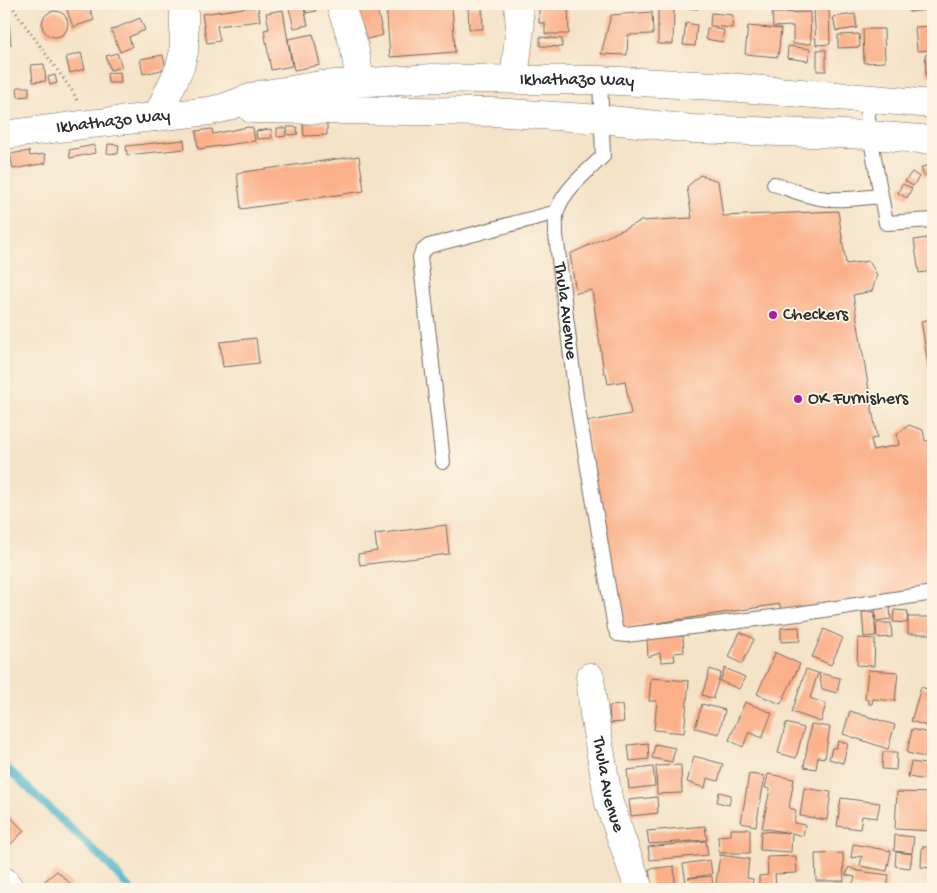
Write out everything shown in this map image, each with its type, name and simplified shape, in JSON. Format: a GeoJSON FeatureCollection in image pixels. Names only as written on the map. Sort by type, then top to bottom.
{"type":"FeatureCollection","features":[{"type":"Feature","properties":{"kind":"street"},"geometry":{"type":"LineString","coordinates":[[157,117],[180,67],[184,51],[184,4]]}},
{"type":"Feature","properties":{"kind":"street"},"geometry":{"type":"LineString","coordinates":[[340,4],[354,44],[360,82]]}},
{"type":"Feature","properties":{"kind":"street"},"geometry":{"type":"LineString","coordinates":[[514,79],[520,28],[518,4]]}},
{"type":"Feature","properties":{"kind":"street","name":"Ikhathazo Way"},"geometry":{"type":"LineString","coordinates":[[223,108],[259,94],[321,85],[433,78],[600,80],[716,86],[933,104]]}},
{"type":"Feature","properties":{"kind":"street","name":"Ikhathazo Way"},"geometry":{"type":"LineString","coordinates":[[4,135],[223,108],[492,112],[602,119],[692,129],[933,140]]}},
{"type":"Feature","properties":{"kind":"street","name":"Thula Avenue"},"geometry":{"type":"LineString","coordinates":[[590,677],[594,714],[609,803],[639,889]]}},
{"type":"Feature","properties":{"kind":"street"},"geometry":{"type":"LineString","coordinates":[[4,881],[10,889]]}},
{"type":"Feature","properties":{"kind":"lane","name":"Thula Avenue"},"geometry":{"type":"LineString","coordinates":[[600,80],[603,156],[570,190],[557,212],[556,235],[576,397],[602,557],[615,628],[618,634],[623,635],[798,614],[933,593]]}},
{"type":"Feature","properties":{"kind":"lane"},"geometry":{"type":"LineString","coordinates":[[866,99],[870,136],[886,223],[933,220]]}},
{"type":"Feature","properties":{"kind":"lane"},"geometry":{"type":"LineString","coordinates":[[774,184],[828,199],[882,196]]}},
{"type":"Feature","properties":{"kind":"lane"},"geometry":{"type":"LineString","coordinates":[[443,462],[420,257],[429,246],[557,212]]}},
{"type":"Feature","properties":{"kind":"path"},"geometry":{"type":"LineString","coordinates":[[12,4],[72,92],[90,124]]}},
{"type":"Feature","properties":{"kind":"building"},"geometry":{"type":"Polygon","coordinates":[[[76,4],[88,4],[94,20],[73,27],[66,7],[76,4]]]}},
{"type":"Feature","properties":{"kind":"building"},"geometry":{"type":"Polygon","coordinates":[[[114,4],[130,4],[131,5],[115,8],[114,4]]]}},
{"type":"Feature","properties":{"kind":"building"},"geometry":{"type":"Polygon","coordinates":[[[288,4],[303,4],[308,25],[294,28],[288,4]]]}},
{"type":"Feature","properties":{"kind":"building"},"geometry":{"type":"Polygon","coordinates":[[[304,4],[315,4],[316,11],[306,13],[304,4]]]}},
{"type":"Feature","properties":{"kind":"building"},"geometry":{"type":"Polygon","coordinates":[[[352,4],[376,4],[383,35],[360,41],[352,4]]]}},
{"type":"Feature","properties":{"kind":"building"},"geometry":{"type":"Polygon","coordinates":[[[386,4],[452,4],[455,52],[390,57],[386,4]]]}},
{"type":"Feature","properties":{"kind":"building"},"geometry":{"type":"Polygon","coordinates":[[[539,4],[568,4],[569,34],[545,34],[545,23],[539,23],[539,4]]]}},
{"type":"Feature","properties":{"kind":"building"},"geometry":{"type":"Polygon","coordinates":[[[687,4],[699,4],[698,9],[686,8],[687,4]]]}},
{"type":"Feature","properties":{"kind":"building"},"geometry":{"type":"Polygon","coordinates":[[[746,4],[771,4],[771,5],[747,8],[746,4]]]}},
{"type":"Feature","properties":{"kind":"building"},"geometry":{"type":"Polygon","coordinates":[[[772,4],[783,4],[784,9],[773,11],[772,4]]]}},
{"type":"Feature","properties":{"kind":"building"},"geometry":{"type":"Polygon","coordinates":[[[788,4],[812,4],[812,5],[788,6],[788,4]]]}},
{"type":"Feature","properties":{"kind":"building"},"geometry":{"type":"Polygon","coordinates":[[[908,4],[933,4],[933,9],[909,12],[908,4]]]}},
{"type":"Feature","properties":{"kind":"building"},"geometry":{"type":"Polygon","coordinates":[[[258,6],[260,21],[217,26],[220,41],[207,43],[202,14],[258,6]]]}},
{"type":"Feature","properties":{"kind":"building"},"geometry":{"type":"Polygon","coordinates":[[[482,6],[483,29],[469,29],[468,7],[482,6]]]}},
{"type":"Feature","properties":{"kind":"building"},"geometry":{"type":"Polygon","coordinates":[[[674,9],[673,44],[658,44],[658,10],[674,9]]]}},
{"type":"Feature","properties":{"kind":"building"},"geometry":{"type":"Polygon","coordinates":[[[814,9],[829,9],[830,44],[816,45],[814,9]]]}},
{"type":"Feature","properties":{"kind":"building"},"geometry":{"type":"Polygon","coordinates":[[[4,10],[8,10],[11,45],[4,46],[4,10]]]}},
{"type":"Feature","properties":{"kind":"building"},"geometry":{"type":"Polygon","coordinates":[[[283,10],[292,66],[271,70],[264,30],[269,29],[266,13],[283,10]]]}},
{"type":"Feature","properties":{"kind":"building"},"geometry":{"type":"Polygon","coordinates":[[[55,11],[64,15],[68,24],[64,33],[55,37],[46,33],[42,24],[46,15],[55,11]]]}},
{"type":"Feature","properties":{"kind":"building"},"geometry":{"type":"Polygon","coordinates":[[[652,12],[653,34],[628,35],[627,55],[601,54],[611,15],[652,12]]]}},
{"type":"Feature","properties":{"kind":"building"},"geometry":{"type":"Polygon","coordinates":[[[810,12],[811,44],[793,44],[793,26],[773,27],[772,13],[810,12]]]}},
{"type":"Feature","properties":{"kind":"building"},"geometry":{"type":"Polygon","coordinates":[[[711,13],[733,15],[732,28],[710,26],[711,13]]]}},
{"type":"Feature","properties":{"kind":"building"},"geometry":{"type":"Polygon","coordinates":[[[930,13],[933,13],[933,50],[917,51],[915,27],[931,26],[930,13]]]}},
{"type":"Feature","properties":{"kind":"building"},"geometry":{"type":"Polygon","coordinates":[[[855,14],[857,28],[836,31],[833,17],[855,14]]]}},
{"type":"Feature","properties":{"kind":"building"},"geometry":{"type":"Polygon","coordinates":[[[140,18],[145,30],[129,37],[132,47],[120,52],[111,30],[140,18]]]}},
{"type":"Feature","properties":{"kind":"building"},"geometry":{"type":"Polygon","coordinates":[[[686,23],[697,25],[695,46],[683,45],[686,23]]]}},
{"type":"Feature","properties":{"kind":"building"},"geometry":{"type":"Polygon","coordinates":[[[748,26],[781,29],[778,57],[745,54],[748,26]]]}},
{"type":"Feature","properties":{"kind":"building"},"geometry":{"type":"Polygon","coordinates":[[[707,28],[724,30],[722,42],[706,39],[707,28]]]}},
{"type":"Feature","properties":{"kind":"building"},"geometry":{"type":"Polygon","coordinates":[[[863,29],[884,29],[885,62],[864,63],[863,29]]]}},
{"type":"Feature","properties":{"kind":"building"},"geometry":{"type":"Polygon","coordinates":[[[313,34],[320,65],[294,70],[288,39],[313,34]]]}},
{"type":"Feature","properties":{"kind":"building"},"geometry":{"type":"Polygon","coordinates":[[[859,34],[860,47],[838,48],[838,35],[859,34]]]}},
{"type":"Feature","properties":{"kind":"building"},"geometry":{"type":"Polygon","coordinates":[[[540,37],[562,39],[562,47],[540,46],[540,37]]]}},
{"type":"Feature","properties":{"kind":"building"},"geometry":{"type":"Polygon","coordinates":[[[788,46],[810,49],[808,61],[787,58],[788,46]]]}},
{"type":"Feature","properties":{"kind":"building"},"geometry":{"type":"Polygon","coordinates":[[[817,50],[826,50],[826,71],[817,71],[817,50]]]}},
{"type":"Feature","properties":{"kind":"building"},"geometry":{"type":"Polygon","coordinates":[[[81,53],[85,69],[70,73],[66,57],[81,53]]]}},
{"type":"Feature","properties":{"kind":"building"},"geometry":{"type":"Polygon","coordinates":[[[117,53],[122,67],[110,70],[106,56],[117,53]]]}},
{"type":"Feature","properties":{"kind":"building"},"geometry":{"type":"Polygon","coordinates":[[[933,54],[933,75],[926,76],[925,55],[933,54]]]}},
{"type":"Feature","properties":{"kind":"building"},"geometry":{"type":"Polygon","coordinates":[[[163,55],[166,69],[143,74],[140,59],[163,55]]]}},
{"type":"Feature","properties":{"kind":"building"},"geometry":{"type":"Polygon","coordinates":[[[44,64],[46,81],[33,82],[31,65],[44,64]]]}},
{"type":"Feature","properties":{"kind":"building"},"geometry":{"type":"Polygon","coordinates":[[[120,72],[121,83],[108,83],[107,73],[120,72]]]}},
{"type":"Feature","properties":{"kind":"building"},"geometry":{"type":"Polygon","coordinates":[[[55,75],[57,83],[50,85],[48,77],[55,75]]]}},
{"type":"Feature","properties":{"kind":"building"},"geometry":{"type":"Polygon","coordinates":[[[17,87],[29,87],[29,96],[18,97],[17,87]]]}},
{"type":"Feature","properties":{"kind":"building"},"geometry":{"type":"Polygon","coordinates":[[[327,123],[327,135],[304,136],[303,124],[327,123]]]}},
{"type":"Feature","properties":{"kind":"building"},"geometry":{"type":"Polygon","coordinates":[[[248,127],[253,128],[255,141],[198,149],[196,131],[212,129],[213,134],[248,127]]]}},
{"type":"Feature","properties":{"kind":"building"},"geometry":{"type":"Polygon","coordinates":[[[287,127],[297,127],[298,134],[288,135],[287,127]]]}},
{"type":"Feature","properties":{"kind":"building"},"geometry":{"type":"Polygon","coordinates":[[[277,128],[285,128],[286,136],[277,137],[277,128]]]}},
{"type":"Feature","properties":{"kind":"building"},"geometry":{"type":"Polygon","coordinates":[[[271,129],[272,138],[257,139],[256,131],[271,129]]]}},
{"type":"Feature","properties":{"kind":"building"},"geometry":{"type":"Polygon","coordinates":[[[184,140],[185,149],[127,155],[126,146],[184,140]]]}},
{"type":"Feature","properties":{"kind":"building"},"geometry":{"type":"Polygon","coordinates":[[[108,144],[119,145],[118,154],[107,153],[108,144]]]}},
{"type":"Feature","properties":{"kind":"building"},"geometry":{"type":"Polygon","coordinates":[[[94,145],[95,153],[70,158],[69,150],[94,145]]]}},
{"type":"Feature","properties":{"kind":"building"},"geometry":{"type":"Polygon","coordinates":[[[29,151],[30,156],[45,154],[46,163],[13,169],[10,154],[29,151]]]}},
{"type":"Feature","properties":{"kind":"building"},"geometry":{"type":"Polygon","coordinates":[[[359,156],[364,191],[241,209],[237,173],[359,156]]]}},
{"type":"Feature","properties":{"kind":"building"},"geometry":{"type":"Polygon","coordinates":[[[928,165],[931,173],[924,176],[921,168],[928,165]]]}},
{"type":"Feature","properties":{"kind":"building"},"geometry":{"type":"Polygon","coordinates":[[[912,172],[919,177],[913,186],[905,181],[912,172]]]}},
{"type":"Feature","properties":{"kind":"building"},"geometry":{"type":"Polygon","coordinates":[[[700,175],[718,181],[723,216],[838,211],[846,264],[869,261],[877,275],[872,291],[853,295],[877,438],[871,439],[873,450],[899,445],[897,434],[909,425],[923,430],[925,441],[933,440],[933,590],[781,613],[780,604],[619,629],[585,422],[631,414],[625,381],[608,384],[606,373],[604,373],[592,290],[576,293],[570,254],[641,221],[692,218],[687,187],[700,175]]]}},
{"type":"Feature","properties":{"kind":"building"},"geometry":{"type":"Polygon","coordinates":[[[902,184],[912,188],[907,198],[898,193],[902,184]]]}},
{"type":"Feature","properties":{"kind":"building"},"geometry":{"type":"Polygon","coordinates":[[[933,237],[933,271],[919,273],[914,240],[933,237]]]}},
{"type":"Feature","properties":{"kind":"building"},"geometry":{"type":"Polygon","coordinates":[[[933,319],[933,377],[930,377],[921,321],[933,319]]]}},
{"type":"Feature","properties":{"kind":"building"},"geometry":{"type":"Polygon","coordinates":[[[256,338],[259,363],[223,367],[220,342],[256,338]]]}},
{"type":"Feature","properties":{"kind":"building"},"geometry":{"type":"Polygon","coordinates":[[[446,525],[449,554],[360,565],[358,554],[377,551],[375,534],[446,525]]]}},
{"type":"Feature","properties":{"kind":"building"},"geometry":{"type":"Polygon","coordinates":[[[890,607],[891,619],[876,621],[875,609],[890,607]]]}},
{"type":"Feature","properties":{"kind":"building"},"geometry":{"type":"Polygon","coordinates":[[[894,610],[908,611],[907,623],[893,622],[894,610]]]}},
{"type":"Feature","properties":{"kind":"building"},"geometry":{"type":"Polygon","coordinates":[[[862,612],[874,612],[876,636],[864,637],[862,612]]]}},
{"type":"Feature","properties":{"kind":"building"},"geometry":{"type":"Polygon","coordinates":[[[908,617],[933,617],[933,634],[908,634],[908,617]]]}},
{"type":"Feature","properties":{"kind":"building"},"geometry":{"type":"Polygon","coordinates":[[[876,623],[891,623],[892,637],[877,638],[876,623]]]}},
{"type":"Feature","properties":{"kind":"building"},"geometry":{"type":"Polygon","coordinates":[[[799,627],[800,641],[781,642],[781,628],[799,627]]]}},
{"type":"Feature","properties":{"kind":"building"},"geometry":{"type":"Polygon","coordinates":[[[824,629],[843,638],[831,665],[812,657],[824,629]]]}},
{"type":"Feature","properties":{"kind":"building"},"geometry":{"type":"Polygon","coordinates":[[[740,632],[754,639],[742,664],[729,657],[740,632]]]}},
{"type":"Feature","properties":{"kind":"building"},"geometry":{"type":"Polygon","coordinates":[[[683,636],[684,652],[674,653],[675,661],[661,662],[660,653],[648,657],[647,638],[683,636]]]}},
{"type":"Feature","properties":{"kind":"building"},"geometry":{"type":"Polygon","coordinates":[[[858,638],[875,639],[874,666],[857,665],[858,638]]]}},
{"type":"Feature","properties":{"kind":"building"},"geometry":{"type":"Polygon","coordinates":[[[774,652],[800,664],[781,704],[757,694],[775,654],[774,652]]]}},
{"type":"Feature","properties":{"kind":"building"},"geometry":{"type":"Polygon","coordinates":[[[725,668],[745,677],[739,689],[720,681],[725,668]]]}},
{"type":"Feature","properties":{"kind":"building"},"geometry":{"type":"Polygon","coordinates":[[[710,669],[721,673],[714,699],[702,695],[710,669]]]}},
{"type":"Feature","properties":{"kind":"building"},"geometry":{"type":"Polygon","coordinates":[[[806,669],[818,673],[810,698],[826,704],[821,722],[792,712],[806,669]]]}},
{"type":"Feature","properties":{"kind":"building"},"geometry":{"type":"Polygon","coordinates":[[[868,670],[898,672],[895,701],[873,699],[872,704],[869,704],[869,701],[865,699],[868,670]]]}},
{"type":"Feature","properties":{"kind":"building"},"geometry":{"type":"Polygon","coordinates":[[[819,673],[840,678],[837,693],[822,689],[819,673]]]}},
{"type":"Feature","properties":{"kind":"building"},"geometry":{"type":"Polygon","coordinates":[[[651,678],[689,681],[684,733],[654,730],[657,701],[649,701],[651,678]]]}},
{"type":"Feature","properties":{"kind":"building"},"geometry":{"type":"Polygon","coordinates":[[[921,687],[933,691],[933,728],[911,721],[921,687]]]}},
{"type":"Feature","properties":{"kind":"building"},"geometry":{"type":"Polygon","coordinates":[[[745,702],[772,713],[762,738],[749,732],[743,747],[729,740],[745,702]]]}},
{"type":"Feature","properties":{"kind":"building"},"geometry":{"type":"Polygon","coordinates":[[[702,704],[725,710],[719,734],[695,728],[702,704]]]}},
{"type":"Feature","properties":{"kind":"building"},"geometry":{"type":"Polygon","coordinates":[[[622,705],[624,722],[610,723],[609,706],[622,705]]]}},
{"type":"Feature","properties":{"kind":"building"},"geometry":{"type":"Polygon","coordinates":[[[850,711],[895,725],[888,749],[843,734],[850,711]]]}},
{"type":"Feature","properties":{"kind":"building"},"geometry":{"type":"Polygon","coordinates":[[[786,723],[804,728],[796,758],[778,753],[786,723]]]}},
{"type":"Feature","properties":{"kind":"building"},"geometry":{"type":"Polygon","coordinates":[[[811,724],[830,727],[825,758],[818,757],[816,769],[804,767],[811,724]]]}},
{"type":"Feature","properties":{"kind":"building"},"geometry":{"type":"Polygon","coordinates":[[[912,729],[933,734],[933,759],[907,753],[912,729]]]}},
{"type":"Feature","properties":{"kind":"building"},"geometry":{"type":"Polygon","coordinates":[[[838,741],[848,744],[843,763],[829,759],[832,748],[836,748],[838,741]]]}},
{"type":"Feature","properties":{"kind":"building"},"geometry":{"type":"Polygon","coordinates":[[[648,743],[649,759],[630,761],[628,745],[648,743]]]}},
{"type":"Feature","properties":{"kind":"building"},"geometry":{"type":"Polygon","coordinates":[[[655,744],[675,748],[672,762],[652,758],[655,744]]]}},
{"type":"Feature","properties":{"kind":"building"},"geometry":{"type":"Polygon","coordinates":[[[883,752],[897,752],[896,770],[882,769],[883,752]]]}},
{"type":"Feature","properties":{"kind":"building"},"geometry":{"type":"Polygon","coordinates":[[[694,756],[723,764],[718,781],[707,778],[705,788],[687,782],[694,756]]]}},
{"type":"Feature","properties":{"kind":"building"},"geometry":{"type":"Polygon","coordinates":[[[911,762],[933,765],[933,781],[908,777],[911,762]]]}},
{"type":"Feature","properties":{"kind":"building"},"geometry":{"type":"Polygon","coordinates":[[[681,765],[682,793],[657,794],[656,766],[681,765]]]}},
{"type":"Feature","properties":{"kind":"building"},"geometry":{"type":"Polygon","coordinates":[[[653,767],[655,786],[629,789],[627,770],[653,767]]]}},
{"type":"Feature","properties":{"kind":"building"},"geometry":{"type":"Polygon","coordinates":[[[749,774],[765,776],[756,826],[741,823],[749,774]]]}},
{"type":"Feature","properties":{"kind":"building"},"geometry":{"type":"Polygon","coordinates":[[[768,774],[794,779],[789,808],[796,810],[794,823],[805,825],[803,836],[792,833],[791,852],[760,850],[761,831],[790,833],[762,828],[770,789],[765,788],[768,774]]]}},
{"type":"Feature","properties":{"kind":"building"},"geometry":{"type":"Polygon","coordinates":[[[804,788],[831,792],[827,820],[800,816],[804,788]]]}},
{"type":"Feature","properties":{"kind":"building"},"geometry":{"type":"Polygon","coordinates":[[[719,792],[731,795],[729,805],[717,802],[719,792]]]}},
{"type":"Feature","properties":{"kind":"building"},"geometry":{"type":"Polygon","coordinates":[[[897,792],[933,793],[933,831],[895,829],[897,792]]]}},
{"type":"Feature","properties":{"kind":"building"},"geometry":{"type":"Polygon","coordinates":[[[657,797],[658,813],[631,816],[629,800],[657,797]]]}},
{"type":"Feature","properties":{"kind":"building"},"geometry":{"type":"Polygon","coordinates":[[[841,798],[880,803],[877,818],[862,816],[860,829],[837,826],[841,798]]]}},
{"type":"Feature","properties":{"kind":"building"},"geometry":{"type":"Polygon","coordinates":[[[4,810],[24,831],[4,851],[4,810]]]}},
{"type":"Feature","properties":{"kind":"building"},"geometry":{"type":"Polygon","coordinates":[[[705,826],[707,840],[649,844],[647,831],[705,826]]]}},
{"type":"Feature","properties":{"kind":"building"},"geometry":{"type":"Polygon","coordinates":[[[731,829],[750,829],[750,853],[719,853],[718,836],[731,835],[731,829]]]}},
{"type":"Feature","properties":{"kind":"building"},"geometry":{"type":"Polygon","coordinates":[[[895,835],[914,837],[912,853],[894,851],[895,835]]]}},
{"type":"Feature","properties":{"kind":"building"},"geometry":{"type":"Polygon","coordinates":[[[706,841],[708,855],[650,860],[648,847],[706,841]]]}},
{"type":"Feature","properties":{"kind":"building"},"geometry":{"type":"Polygon","coordinates":[[[853,844],[891,851],[887,871],[860,866],[862,856],[851,858],[853,844]]]}},
{"type":"Feature","properties":{"kind":"building"},"geometry":{"type":"Polygon","coordinates":[[[922,847],[933,847],[933,868],[921,867],[922,847]]]}},
{"type":"Feature","properties":{"kind":"building"},"geometry":{"type":"Polygon","coordinates":[[[896,852],[912,854],[910,868],[895,866],[896,852]]]}},
{"type":"Feature","properties":{"kind":"building"},"geometry":{"type":"Polygon","coordinates":[[[843,853],[844,881],[816,881],[815,854],[843,853]]]}},
{"type":"Feature","properties":{"kind":"building"},"geometry":{"type":"Polygon","coordinates":[[[720,855],[749,859],[747,878],[753,879],[752,889],[715,889],[720,855]]]}},
{"type":"Feature","properties":{"kind":"building"},"geometry":{"type":"Polygon","coordinates":[[[796,856],[797,873],[775,874],[776,889],[759,889],[759,876],[768,875],[767,857],[796,856]]]}},
{"type":"Feature","properties":{"kind":"building"},"geometry":{"type":"Polygon","coordinates":[[[710,860],[712,874],[688,878],[712,876],[713,889],[687,889],[683,864],[710,860]]]}},
{"type":"Feature","properties":{"kind":"building"},"geometry":{"type":"Polygon","coordinates":[[[674,866],[675,883],[665,884],[666,889],[652,889],[649,869],[674,866]]]}},
{"type":"Feature","properties":{"kind":"building"},"geometry":{"type":"Polygon","coordinates":[[[849,867],[858,871],[889,875],[887,889],[852,886],[855,877],[846,875],[849,867]]]}},
{"type":"Feature","properties":{"kind":"building"},"geometry":{"type":"Polygon","coordinates":[[[57,871],[72,885],[68,889],[44,889],[41,884],[57,871]]]}},
{"type":"Feature","properties":{"kind":"waterway"},"geometry":{"type":"LineString","coordinates":[[4,765],[110,866],[130,889]]}},
{"type":"Feature","properties":{"kind":"place","name":"Checkers"},"geometry":{"type":"Point","coordinates":[773,315]}},
{"type":"Feature","properties":{"kind":"place","name":"OK Furnishers"},"geometry":{"type":"Point","coordinates":[798,399]}}]}
